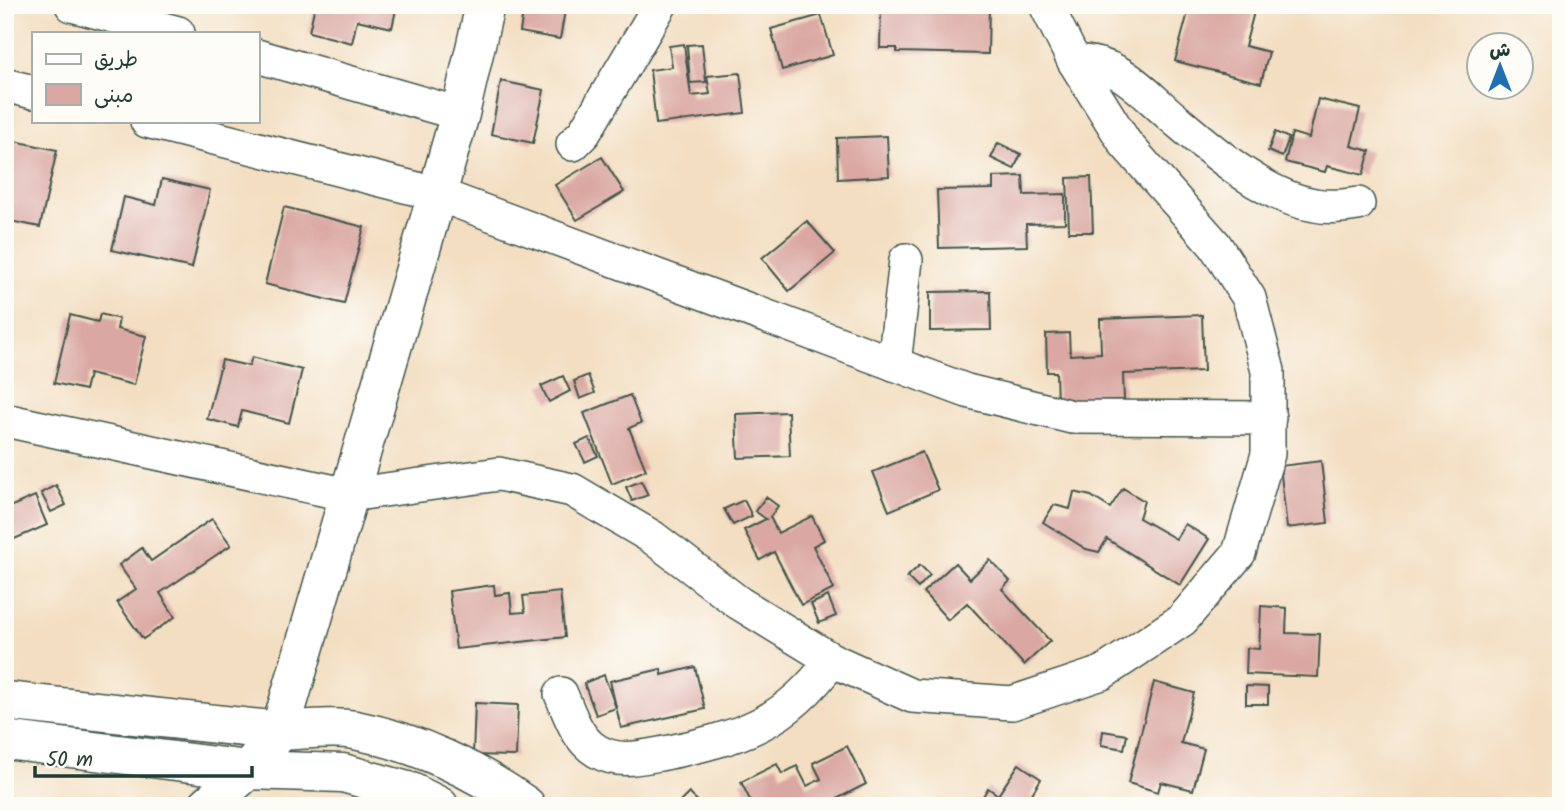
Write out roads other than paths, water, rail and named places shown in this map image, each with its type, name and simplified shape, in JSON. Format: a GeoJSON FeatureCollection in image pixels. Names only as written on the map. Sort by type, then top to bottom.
{"type":"FeatureCollection","features":[{"type":"Feature","properties":{"kind":"main road"},"geometry":{"type":"LineString","coordinates":[[207,806],[248,770],[280,731],[460,114],[485,5]]}},
{"type":"Feature","properties":{"kind":"main road"},"geometry":{"type":"LineString","coordinates":[[5,701],[280,731],[353,729],[427,750],[503,789],[526,806]]}},
{"type":"Feature","properties":{"kind":"main road"},"geometry":{"type":"LineString","coordinates":[[5,740],[248,770],[343,773],[411,792],[439,806]]}},
{"type":"Feature","properties":{"kind":"street"},"geometry":{"type":"LineString","coordinates":[[72,5],[174,32]]}},
{"type":"Feature","properties":{"kind":"street"},"geometry":{"type":"LineString","coordinates":[[573,144],[584,133],[660,5]]}},
{"type":"Feature","properties":{"kind":"street"},"geometry":{"type":"LineString","coordinates":[[5,420],[349,495],[499,474],[572,490],[652,537],[739,603],[832,660],[912,696],[1012,703],[1102,673],[1182,620],[1238,553],[1268,454],[1268,371],[1249,298],[1215,245],[1125,143],[1074,61],[1046,5]]}},
{"type":"Feature","properties":{"kind":"street"},"geometry":{"type":"LineString","coordinates":[[259,57],[460,114]]}},
{"type":"Feature","properties":{"kind":"street"},"geometry":{"type":"LineString","coordinates":[[1074,61],[1109,67],[1134,81],[1237,169],[1272,190],[1293,200],[1315,205],[1336,207],[1358,204]]}},
{"type":"Feature","properties":{"kind":"street"},"geometry":{"type":"LineString","coordinates":[[5,85],[32,92]]}},
{"type":"Feature","properties":{"kind":"street"},"geometry":{"type":"LineString","coordinates":[[151,122],[437,194],[967,391],[1072,417],[1269,418]]}},
{"type":"Feature","properties":{"kind":"street"},"geometry":{"type":"LineString","coordinates":[[894,364],[906,260]]}},
{"type":"Feature","properties":{"kind":"street"},"geometry":{"type":"LineString","coordinates":[[561,694],[586,743],[606,756],[629,759],[724,740],[748,732],[790,706],[820,677],[832,660]]}}]}
